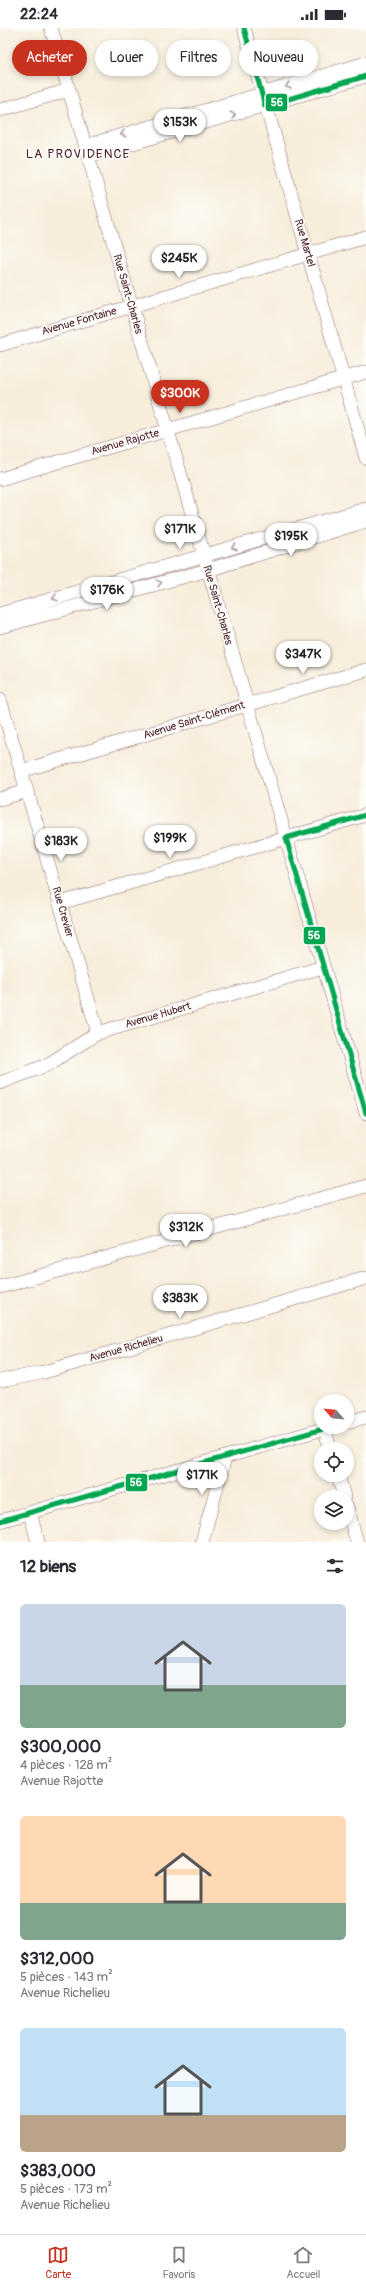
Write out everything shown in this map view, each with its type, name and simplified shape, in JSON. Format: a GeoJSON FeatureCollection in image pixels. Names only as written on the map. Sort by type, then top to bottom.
{"type":"FeatureCollection","features":[{"type":"Feature","properties":{"kind":"street","name":"Rue Saint-Charles"},"geometry":{"type":"LineString","coordinates":[[51,28],[366,1113]]}},
{"type":"Feature","properties":{"kind":"street","name":"Rue Martel"},"geometry":{"type":"LineString","coordinates":[[244,28],[366,458]]}},
{"type":"Feature","properties":{"kind":"street"},"geometry":{"type":"LineString","coordinates":[[264,100],[366,63]]}},
{"type":"Feature","properties":{"kind":"street"},"geometry":{"type":"LineString","coordinates":[[86,151],[264,100],[366,76]]}},
{"type":"Feature","properties":{"kind":"street"},"geometry":{"type":"LineString","coordinates":[[0,110],[68,90]]}},
{"type":"Feature","properties":{"kind":"street","name":"Avenue Fontaine"},"geometry":{"type":"LineString","coordinates":[[0,345],[366,238]]}},
{"type":"Feature","properties":{"kind":"street","name":"Avenue Rajotte"},"geometry":{"type":"LineString","coordinates":[[0,479],[366,372]]}},
{"type":"Feature","properties":{"kind":"street"},"geometry":{"type":"LineString","coordinates":[[0,614],[366,509]]}},
{"type":"Feature","properties":{"kind":"street"},"geometry":{"type":"LineString","coordinates":[[0,627],[208,570],[366,521]]}},
{"type":"Feature","properties":{"kind":"street","name":"Avenue Saint-Clément"},"geometry":{"type":"LineString","coordinates":[[21,771],[366,670]]}},
{"type":"Feature","properties":{"kind":"street","name":"Rue Crevier"},"geometry":{"type":"LineString","coordinates":[[0,699],[98,1033]]}},
{"type":"Feature","properties":{"kind":"street"},"geometry":{"type":"LineString","coordinates":[[0,799],[27,791]]}},
{"type":"Feature","properties":{"kind":"street"},"geometry":{"type":"LineString","coordinates":[[60,903],[366,815]]}},
{"type":"Feature","properties":{"kind":"street","name":"Avenue Hubert"},"geometry":{"type":"LineString","coordinates":[[0,1083],[47,1065],[98,1033],[324,967]]}},
{"type":"Feature","properties":{"kind":"street"},"geometry":{"type":"LineString","coordinates":[[0,1286],[366,1186]]}},
{"type":"Feature","properties":{"kind":"street","name":"Avenue Richelieu"},"geometry":{"type":"LineString","coordinates":[[0,1381],[41,1373],[366,1278]]}},
{"type":"Feature","properties":{"kind":"street"},"geometry":{"type":"LineString","coordinates":[[354,1420],[366,1417]]}},
{"type":"Feature","properties":{"kind":"street"},"geometry":{"type":"LineString","coordinates":[[0,1521],[314,1432]]}},
{"type":"Feature","properties":{"kind":"street"},"geometry":{"type":"LineString","coordinates":[[202,1542],[225,1456]]}},
{"type":"Feature","properties":{"kind":"street"},"geometry":{"type":"LineString","coordinates":[[30,1513],[38,1542]]}},
{"type":"Feature","properties":{"kind":"street"},"geometry":{"type":"LineString","coordinates":[[353,1530],[357,1542]]}},
{"type":"Feature","properties":{"kind":"transit line","name":"56"},"geometry":{"type":"LineString","coordinates":[[244,28],[265,106],[366,76]]}},
{"type":"Feature","properties":{"kind":"transit line","name":"56"},"geometry":{"type":"LineString","coordinates":[[366,815],[286,838],[366,1113]]}},
{"type":"Feature","properties":{"kind":"transit line","name":"56"},"geometry":{"type":"LineString","coordinates":[[0,1521],[314,1432]]}},
{"type":"Feature","properties":{"kind":"district","name":"LA PROVIDENCE"},"geometry":{"type":"Point","coordinates":[78,154]}}]}
